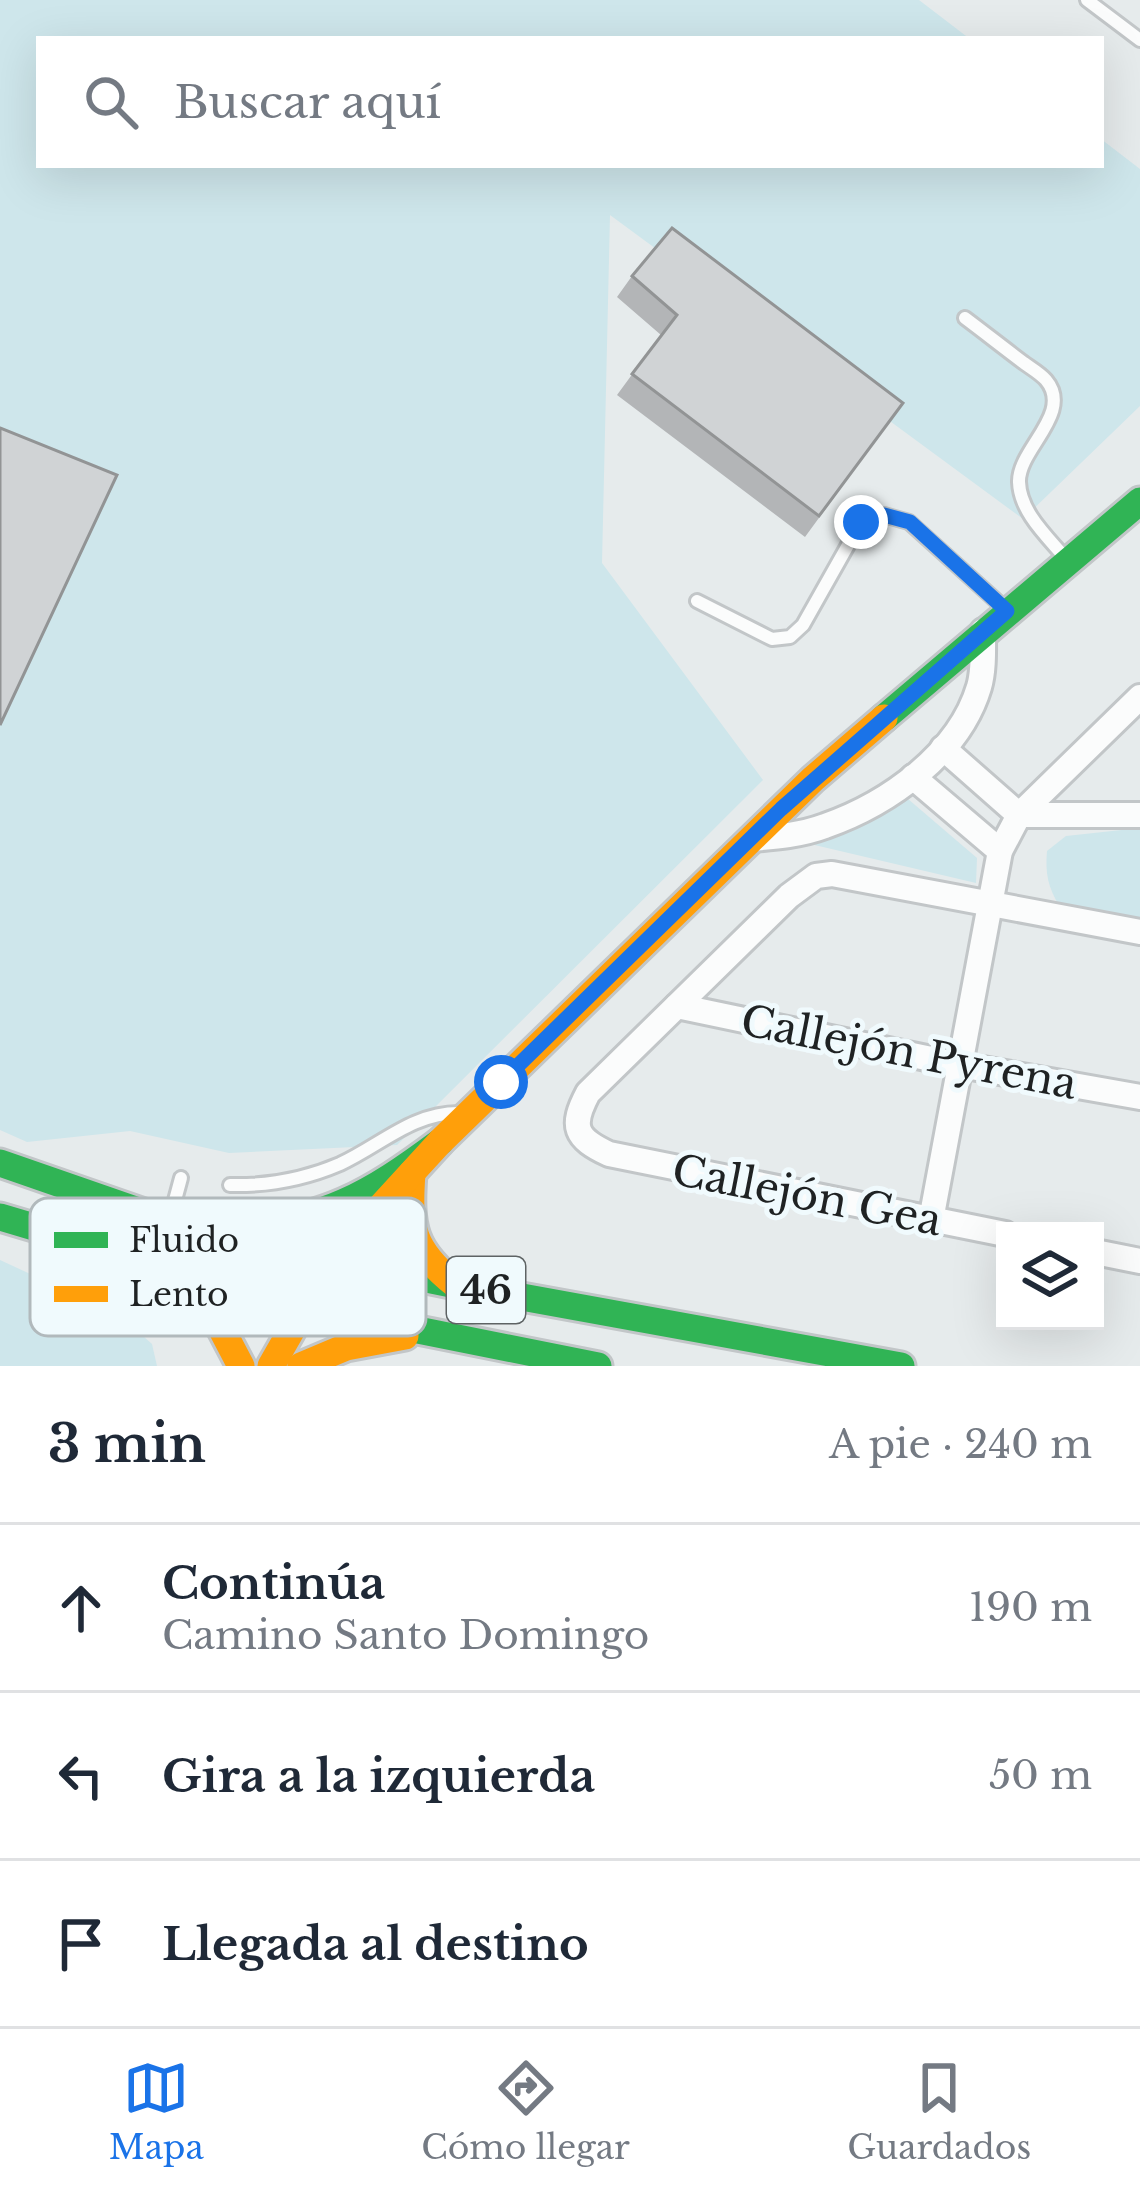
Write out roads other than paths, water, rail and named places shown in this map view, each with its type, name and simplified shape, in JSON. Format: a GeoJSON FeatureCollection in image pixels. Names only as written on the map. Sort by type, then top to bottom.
{"type":"FeatureCollection","features":[{"type":"Feature","properties":{"kind":"main road"},"geometry":{"type":"LineString","coordinates":[[391,1198],[440,1142],[749,839],[983,631],[1140,501]]}},
{"type":"Feature","properties":{"kind":"main road"},"geometry":{"type":"LineString","coordinates":[[362,1198],[440,1142]]}},
{"type":"Feature","properties":{"kind":"main road","name":"46"},"geometry":{"type":"LineString","coordinates":[[0,1163],[103,1198]]}},
{"type":"Feature","properties":{"kind":"main road"},"geometry":{"type":"LineString","coordinates":[[410,1198],[412,1173]]}},
{"type":"Feature","properties":{"kind":"main road","name":"46"},"geometry":{"type":"LineString","coordinates":[[0,1217],[30,1226]]}},
{"type":"Feature","properties":{"kind":"main road"},"geometry":{"type":"LineString","coordinates":[[426,1257],[456,1285]]}},
{"type":"Feature","properties":{"kind":"main road","name":"46"},"geometry":{"type":"LineString","coordinates":[[426,1285],[456,1285],[901,1366]]}},
{"type":"Feature","properties":{"kind":"main road"},"geometry":{"type":"LineString","coordinates":[[426,1300],[492,1310],[536,1299]]}},
{"type":"Feature","properties":{"kind":"main road","name":"46"},"geometry":{"type":"LineString","coordinates":[[426,1328],[586,1364]]}},
{"type":"Feature","properties":{"kind":"main road"},"geometry":{"type":"LineString","coordinates":[[426,1333],[435,1332]]}},
{"type":"Feature","properties":{"kind":"main road"},"geometry":{"type":"LineString","coordinates":[[229,1336],[241,1366]]}},
{"type":"Feature","properties":{"kind":"main road"},"geometry":{"type":"LineString","coordinates":[[271,1366],[288,1336]]}},
{"type":"Feature","properties":{"kind":"main road"},"geometry":{"type":"LineString","coordinates":[[301,1366],[346,1347],[405,1336]]}},
{"type":"Feature","properties":{"kind":"main road"},"geometry":{"type":"LineString","coordinates":[[543,1366],[586,1364]]}},
{"type":"Feature","properties":{"kind":"street"},"geometry":{"type":"LineString","coordinates":[[749,839],[826,826],[874,804],[913,777],[962,724],[980,684],[983,631]]}},
{"type":"Feature","properties":{"kind":"street"},"geometry":{"type":"LineString","coordinates":[[931,1220],[1000,851],[1018,815],[1140,697]]}},
{"type":"Feature","properties":{"kind":"street"},"geometry":{"type":"LineString","coordinates":[[943,748],[1018,815],[1140,815]]}},
{"type":"Feature","properties":{"kind":"street"},"geometry":{"type":"LineString","coordinates":[[913,777],[1000,851]]}},
{"type":"Feature","properties":{"kind":"street"},"geometry":{"type":"LineString","coordinates":[[677,1006],[789,896],[816,877],[832,874],[1140,932]]}},
{"type":"Feature","properties":{"kind":"street","name":"Callejón Pyrena"},"geometry":{"type":"LineString","coordinates":[[677,1006],[1140,1097]]}},
{"type":"Feature","properties":{"kind":"street","name":"Callejón Gea"},"geometry":{"type":"LineString","coordinates":[[677,1006],[588,1093],[577,1124],[588,1144],[609,1154],[996,1232]]}},
{"type":"Feature","properties":{"kind":"street"},"geometry":{"type":"LineString","coordinates":[[1104,1254],[1140,1261]]}},
{"type":"Feature","properties":{"kind":"lane"},"geometry":{"type":"LineString","coordinates":[[1087,0],[1140,40]]}},
{"type":"Feature","properties":{"kind":"lane"},"geometry":{"type":"LineString","coordinates":[[965,318],[1048,382],[1054,399],[1049,422],[1018,478],[1023,503],[1068,560]]}},
{"type":"Feature","properties":{"kind":"lane"},"geometry":{"type":"LineString","coordinates":[[698,601],[772,639],[790,637],[803,626],[861,522],[884,515],[910,522],[1007,611]]}},
{"type":"Feature","properties":{"kind":"lane"},"geometry":{"type":"LineString","coordinates":[[230,1185],[261,1186],[295,1179],[339,1164],[428,1117],[470,1113]]}},
{"type":"Feature","properties":{"kind":"lane"},"geometry":{"type":"LineString","coordinates":[[179,1198],[181,1178]]}}]}
